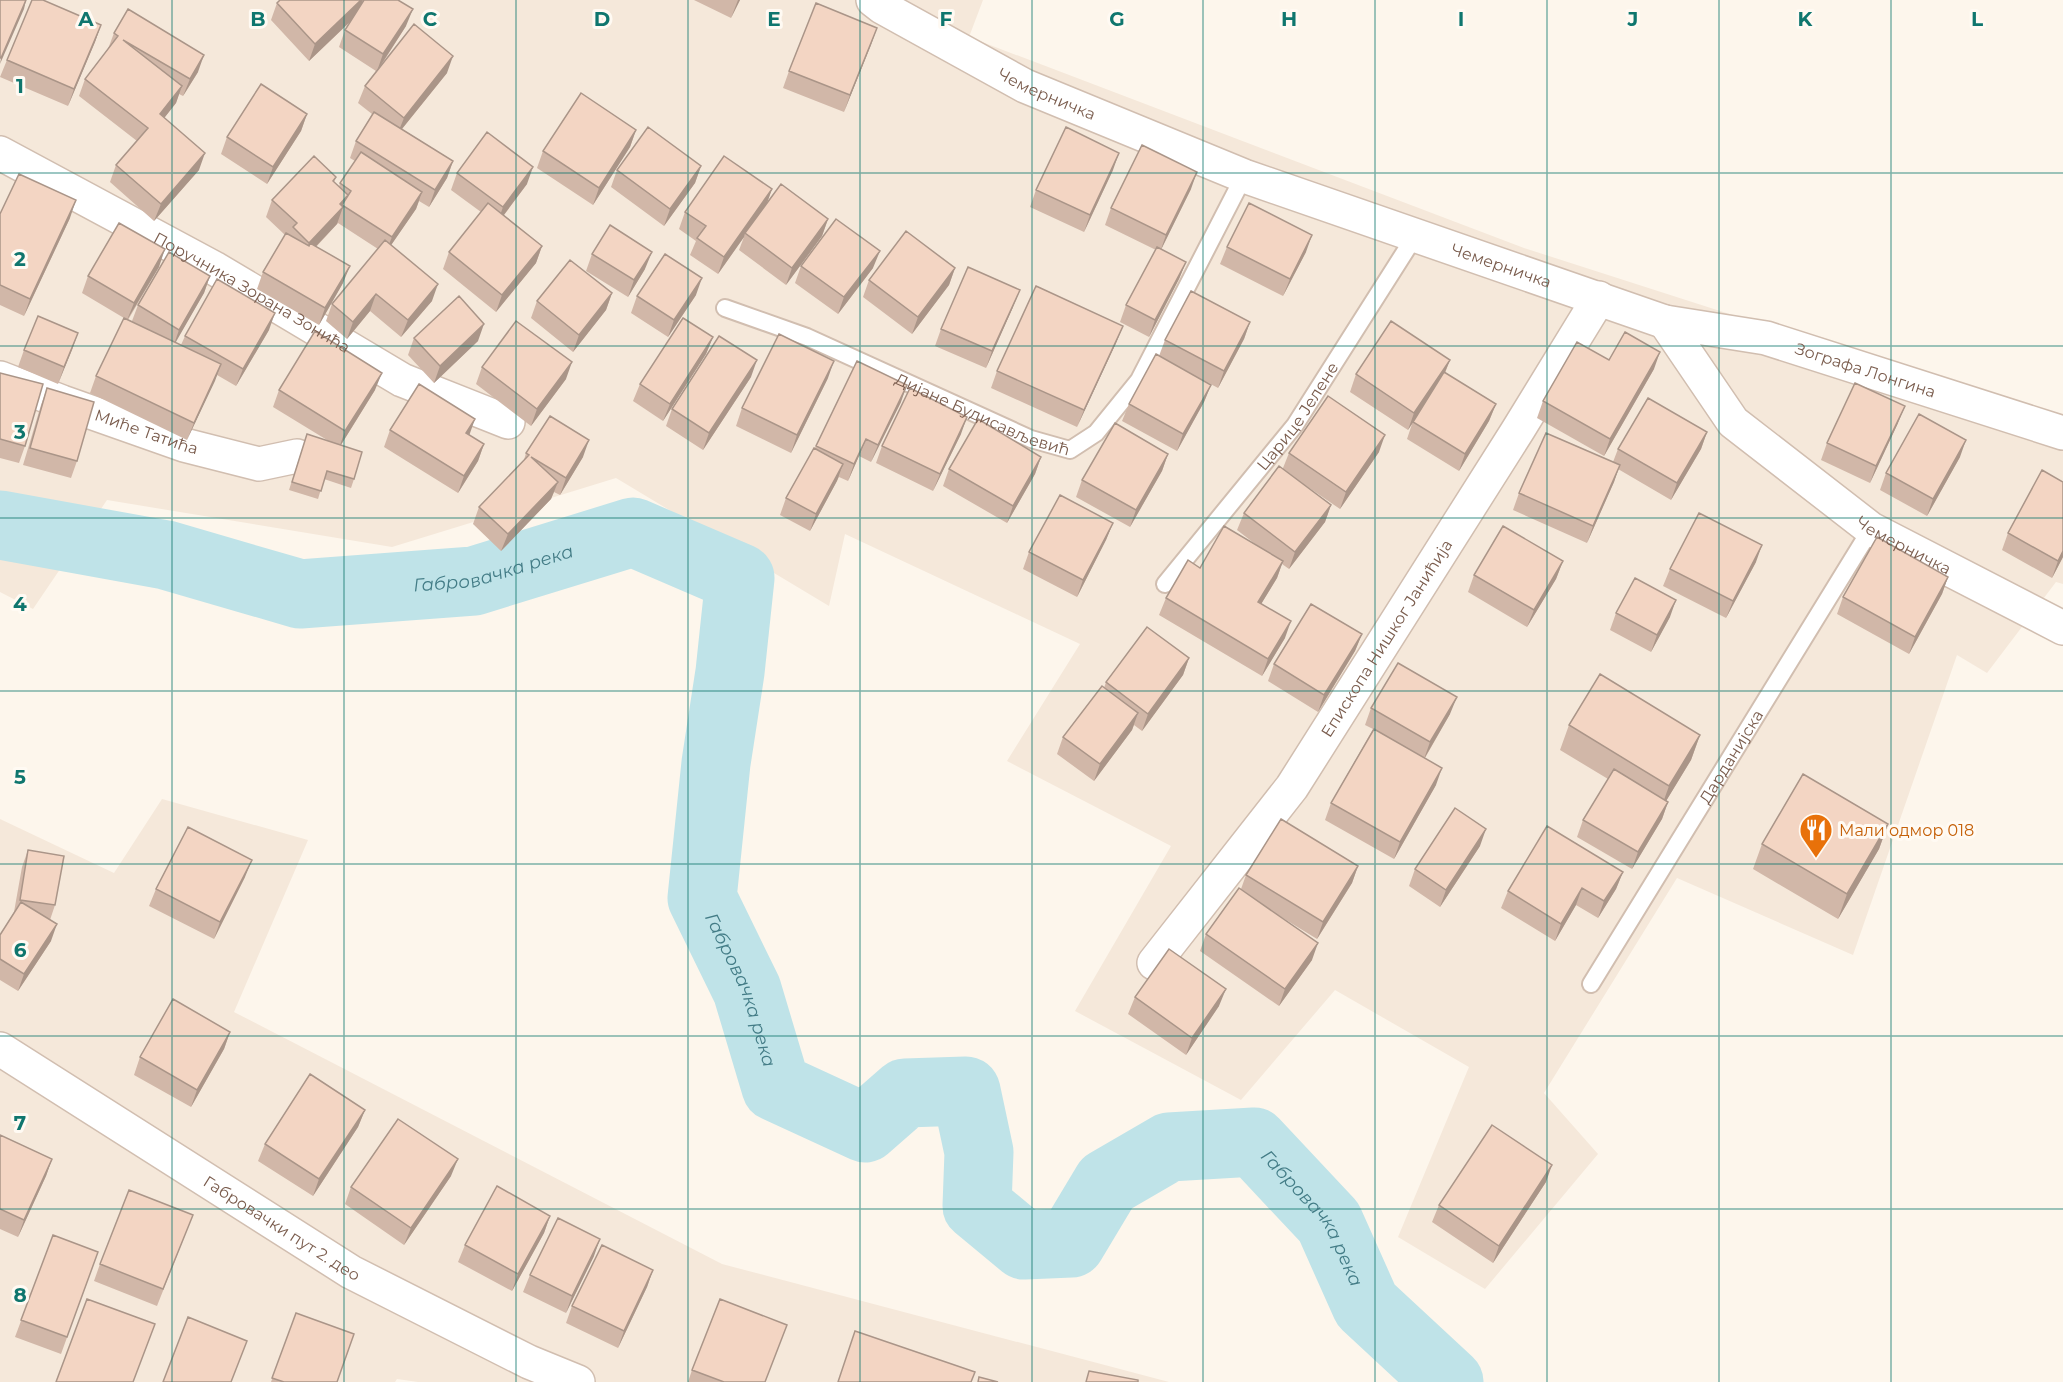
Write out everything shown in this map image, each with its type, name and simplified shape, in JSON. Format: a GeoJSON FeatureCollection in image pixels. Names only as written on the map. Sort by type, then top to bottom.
{"type":"FeatureCollection","features":[{"type":"Feature","properties":{"kind":"street","name":"Чемерничка"},"geometry":{"type":"LineString","coordinates":[[873,0],[1025,86],[1244,176],[1665,322],[1733,422],[1871,529],[2063,628]]}},
{"type":"Feature","properties":{"kind":"street","name":"Поручника Зорана Зонића"},"geometry":{"type":"LineString","coordinates":[[0,153],[214,268],[402,380],[508,422]]}},
{"type":"Feature","properties":{"kind":"street","name":"Епископа Нишког Јанићија"},"geometry":{"type":"LineString","coordinates":[[1154,963],[1292,787],[1599,298]]}},
{"type":"Feature","properties":{"kind":"street","name":"Зографа Лонгина"},"geometry":{"type":"LineString","coordinates":[[1665,322],[1766,338],[2063,433]]}},
{"type":"Feature","properties":{"kind":"street","name":"Миће Татића"},"geometry":{"type":"LineString","coordinates":[[0,378],[184,445],[259,464],[297,456]]}},
{"type":"Feature","properties":{"kind":"street","name":"Габровачки пут 2. део"},"geometry":{"type":"LineString","coordinates":[[0,1049],[351,1272],[528,1372],[578,1382]]}},
{"type":"Feature","properties":{"kind":"lane","name":"Дијане Будисављевић"},"geometry":{"type":"LineString","coordinates":[[725,308],[807,337],[1031,439],[1070,450],[1096,433],[1139,380],[1244,176]]}},
{"type":"Feature","properties":{"kind":"lane","name":"Царице Јелене"},"geometry":{"type":"LineString","coordinates":[[1165,585],[1295,425],[1415,236]]}},
{"type":"Feature","properties":{"kind":"lane","name":"Дарданијска"},"geometry":{"type":"LineString","coordinates":[[1591,984],[1871,529]]}},
{"type":"Feature","properties":{"kind":"shaded area"},"geometry":{"type":"Polygon","coordinates":[[[0,0],[983,0],[969,37],[1524,248],[2063,421],[2063,584],[2056,582],[1987,673],[1957,655],[1853,955],[1677,878],[1544,1093],[1598,1154],[1485,1289],[1398,1237],[1469,1067],[1335,990],[1241,1100],[1075,1011],[1171,846],[1007,761],[1080,644],[845,534],[829,606],[616,478],[392,547],[107,500],[33,609],[0,592],[0,0]]]}},
{"type":"Feature","properties":{"kind":"shaded area"},"geometry":{"type":"Polygon","coordinates":[[[162,799],[308,840],[234,1012],[722,1264],[1169,1382],[418,1382],[397,1379],[395,1382],[0,1382],[0,819],[114,873],[162,799]]]}},
{"type":"Feature","properties":{"kind":"building"},"geometry":{"type":"Polygon","coordinates":[[[0,0],[26,0],[1,58],[0,58],[0,0]]]}},
{"type":"Feature","properties":{"kind":"building"},"geometry":{"type":"Polygon","coordinates":[[[32,0],[43,0],[101,25],[74,89],[7,60],[32,0]]]}},
{"type":"Feature","properties":{"kind":"building"},"geometry":{"type":"Polygon","coordinates":[[[280,0],[361,0],[315,44],[277,3],[280,0]]]}},
{"type":"Feature","properties":{"kind":"building"},"geometry":{"type":"Polygon","coordinates":[[[364,0],[398,0],[413,9],[383,54],[345,30],[364,0]]]}},
{"type":"Feature","properties":{"kind":"building"},"geometry":{"type":"Polygon","coordinates":[[[816,3],[877,28],[850,95],[789,71],[816,3]]]}},
{"type":"Feature","properties":{"kind":"building"},"geometry":{"type":"Polygon","coordinates":[[[128,9],[204,55],[190,79],[123,40],[182,86],[160,114],[205,153],[161,204],[116,165],[148,128],[85,79],[118,36],[114,33],[128,9]]]}},
{"type":"Feature","properties":{"kind":"building"},"geometry":{"type":"Polygon","coordinates":[[[414,24],[453,56],[404,118],[365,86],[414,24]]]}},
{"type":"Feature","properties":{"kind":"building"},"geometry":{"type":"Polygon","coordinates":[[[261,84],[307,114],[273,167],[227,137],[261,84]]]}},
{"type":"Feature","properties":{"kind":"building"},"geometry":{"type":"Polygon","coordinates":[[[581,93],[636,130],[599,188],[543,151],[581,93]]]}},
{"type":"Feature","properties":{"kind":"building"},"geometry":{"type":"Polygon","coordinates":[[[374,112],[453,161],[435,190],[356,141],[374,112]]]}},
{"type":"Feature","properties":{"kind":"building"},"geometry":{"type":"Polygon","coordinates":[[[648,127],[701,166],[670,209],[617,170],[648,127]]]}},
{"type":"Feature","properties":{"kind":"building"},"geometry":{"type":"Polygon","coordinates":[[[1066,127],[1119,153],[1090,215],[1036,190],[1066,127]]]}},
{"type":"Feature","properties":{"kind":"building"},"geometry":{"type":"Polygon","coordinates":[[[487,132],[533,167],[503,207],[457,173],[487,132]]]}},
{"type":"Feature","properties":{"kind":"building"},"geometry":{"type":"Polygon","coordinates":[[[1142,145],[1197,172],[1166,235],[1111,208],[1142,145]]]}},
{"type":"Feature","properties":{"kind":"building"},"geometry":{"type":"Polygon","coordinates":[[[361,152],[422,192],[392,237],[342,205],[351,191],[340,183],[361,152]]]}},
{"type":"Feature","properties":{"kind":"building"},"geometry":{"type":"Polygon","coordinates":[[[314,156],[336,177],[333,181],[348,195],[340,204],[343,207],[309,243],[293,227],[297,223],[272,200],[314,156]]]}},
{"type":"Feature","properties":{"kind":"building"},"geometry":{"type":"Polygon","coordinates":[[[724,156],[772,189],[724,257],[697,238],[706,226],[685,212],[724,156]]]}},
{"type":"Feature","properties":{"kind":"building"},"geometry":{"type":"Polygon","coordinates":[[[19,174],[76,200],[30,299],[0,285],[0,214],[19,174]]]}},
{"type":"Feature","properties":{"kind":"building"},"geometry":{"type":"Polygon","coordinates":[[[781,184],[828,219],[792,268],[745,233],[781,184]]]}},
{"type":"Feature","properties":{"kind":"building"},"geometry":{"type":"Polygon","coordinates":[[[488,203],[542,246],[502,295],[449,252],[488,203]]]}},
{"type":"Feature","properties":{"kind":"building"},"geometry":{"type":"Polygon","coordinates":[[[1249,203],[1312,235],[1290,279],[1227,247],[1249,203]]]}},
{"type":"Feature","properties":{"kind":"building"},"geometry":{"type":"Polygon","coordinates":[[[836,219],[880,251],[844,297],[801,266],[836,219]]]}},
{"type":"Feature","properties":{"kind":"building"},"geometry":{"type":"Polygon","coordinates":[[[119,223],[165,249],[134,303],[88,276],[119,223]]]}},
{"type":"Feature","properties":{"kind":"building"},"geometry":{"type":"Polygon","coordinates":[[[610,225],[652,252],[634,280],[592,254],[610,225]]]}},
{"type":"Feature","properties":{"kind":"building"},"geometry":{"type":"Polygon","coordinates":[[[906,231],[955,268],[918,317],[869,280],[906,231]]]}},
{"type":"Feature","properties":{"kind":"building"},"geometry":{"type":"Polygon","coordinates":[[[286,233],[309,246],[310,243],[350,266],[325,308],[263,272],[286,233]]]}},
{"type":"Feature","properties":{"kind":"building"},"geometry":{"type":"Polygon","coordinates":[[[385,240],[438,284],[408,320],[376,294],[353,322],[332,304],[385,240]]]}},
{"type":"Feature","properties":{"kind":"building"},"geometry":{"type":"Polygon","coordinates":[[[1157,247],[1186,262],[1155,320],[1126,305],[1157,247]]]}},
{"type":"Feature","properties":{"kind":"building"},"geometry":{"type":"Polygon","coordinates":[[[169,252],[210,276],[179,330],[138,305],[169,252]]]}},
{"type":"Feature","properties":{"kind":"building"},"geometry":{"type":"Polygon","coordinates":[[[665,254],[702,278],[674,320],[637,296],[665,254]]]}},
{"type":"Feature","properties":{"kind":"building"},"geometry":{"type":"Polygon","coordinates":[[[570,260],[612,293],[579,335],[537,301],[570,260]]]}},
{"type":"Feature","properties":{"kind":"building"},"geometry":{"type":"Polygon","coordinates":[[[968,267],[1020,290],[992,351],[941,329],[968,267]]]}},
{"type":"Feature","properties":{"kind":"building"},"geometry":{"type":"Polygon","coordinates":[[[217,279],[275,313],[243,369],[185,336],[217,279]]]}},
{"type":"Feature","properties":{"kind":"building"},"geometry":{"type":"Polygon","coordinates":[[[1036,286],[1123,326],[1084,410],[997,371],[1036,286]]]}},
{"type":"Feature","properties":{"kind":"building"},"geometry":{"type":"Polygon","coordinates":[[[1191,291],[1250,322],[1224,371],[1165,340],[1191,291]]]}},
{"type":"Feature","properties":{"kind":"building"},"geometry":{"type":"Polygon","coordinates":[[[459,296],[484,324],[440,366],[414,338],[459,296]]]}},
{"type":"Feature","properties":{"kind":"building"},"geometry":{"type":"Polygon","coordinates":[[[38,316],[78,333],[64,367],[24,350],[38,316]]]}},
{"type":"Feature","properties":{"kind":"building"},"geometry":{"type":"Polygon","coordinates":[[[124,318],[221,364],[194,423],[96,376],[124,318]]]}},
{"type":"Feature","properties":{"kind":"building"},"geometry":{"type":"Polygon","coordinates":[[[683,318],[713,337],[670,404],[640,384],[683,318]]]}},
{"type":"Feature","properties":{"kind":"building"},"geometry":{"type":"Polygon","coordinates":[[[516,321],[572,362],[537,409],[482,367],[516,321]]]}},
{"type":"Feature","properties":{"kind":"building"},"geometry":{"type":"Polygon","coordinates":[[[1391,321],[1450,360],[1414,413],[1356,374],[1391,321]]]}},
{"type":"Feature","properties":{"kind":"building"},"geometry":{"type":"Polygon","coordinates":[[[315,331],[382,373],[345,431],[279,390],[315,331]]]}},
{"type":"Feature","properties":{"kind":"building"},"geometry":{"type":"Polygon","coordinates":[[[1625,332],[1660,352],[1610,439],[1543,401],[1577,342],[1609,360],[1625,332]]]}},
{"type":"Feature","properties":{"kind":"building"},"geometry":{"type":"Polygon","coordinates":[[[779,334],[834,361],[797,435],[742,408],[779,334]]]}},
{"type":"Feature","properties":{"kind":"building"},"geometry":{"type":"Polygon","coordinates":[[[719,336],[757,360],[709,433],[672,409],[719,336]]]}},
{"type":"Feature","properties":{"kind":"building"},"geometry":{"type":"Polygon","coordinates":[[[1156,354],[1211,385],[1183,434],[1129,404],[1156,354]]]}},
{"type":"Feature","properties":{"kind":"building"},"geometry":{"type":"Polygon","coordinates":[[[857,361],[907,385],[878,445],[866,439],[854,464],[816,446],[857,361]]]}},
{"type":"Feature","properties":{"kind":"building"},"geometry":{"type":"Polygon","coordinates":[[[1444,372],[1496,404],[1465,454],[1413,422],[1444,372]]]}},
{"type":"Feature","properties":{"kind":"building"},"geometry":{"type":"Polygon","coordinates":[[[0,373],[43,384],[25,446],[0,439],[0,373]]]}},
{"type":"Feature","properties":{"kind":"building"},"geometry":{"type":"Polygon","coordinates":[[[1855,383],[1905,406],[1876,466],[1827,443],[1855,383]]]}},
{"type":"Feature","properties":{"kind":"building"},"geometry":{"type":"Polygon","coordinates":[[[419,384],[475,419],[466,433],[484,444],[464,476],[390,430],[419,384]]]}},
{"type":"Feature","properties":{"kind":"building"},"geometry":{"type":"Polygon","coordinates":[[[47,388],[94,402],[77,461],[30,448],[47,388]]]}},
{"type":"Feature","properties":{"kind":"building"},"geometry":{"type":"Polygon","coordinates":[[[910,388],[967,417],[940,474],[882,446],[910,388]]]}},
{"type":"Feature","properties":{"kind":"building"},"geometry":{"type":"Polygon","coordinates":[[[1328,396],[1385,435],[1346,492],[1289,453],[1328,396]]]}},
{"type":"Feature","properties":{"kind":"building"},"geometry":{"type":"Polygon","coordinates":[[[1648,398],[1707,432],[1677,483],[1618,449],[1648,398]]]}},
{"type":"Feature","properties":{"kind":"building"},"geometry":{"type":"Polygon","coordinates":[[[1919,414],[1966,440],[1933,499],[1886,473],[1919,414]]]}},
{"type":"Feature","properties":{"kind":"building"},"geometry":{"type":"Polygon","coordinates":[[[550,416],[589,440],[566,478],[531,457],[558,482],[508,534],[479,507],[529,455],[526,453],[550,416]]]}},
{"type":"Feature","properties":{"kind":"building"},"geometry":{"type":"Polygon","coordinates":[[[978,419],[1041,457],[1013,506],[949,469],[978,419]]]}},
{"type":"Feature","properties":{"kind":"building"},"geometry":{"type":"Polygon","coordinates":[[[1115,423],[1168,454],[1136,510],[1082,480],[1115,423]]]}},
{"type":"Feature","properties":{"kind":"building"},"geometry":{"type":"Polygon","coordinates":[[[1546,433],[1620,465],[1593,526],[1519,493],[1546,433]]]}},
{"type":"Feature","properties":{"kind":"building"},"geometry":{"type":"Polygon","coordinates":[[[307,434],[362,452],[354,479],[327,471],[321,491],[292,482],[307,434]]]}},
{"type":"Feature","properties":{"kind":"building"},"geometry":{"type":"Polygon","coordinates":[[[814,448],[843,464],[816,514],[786,498],[814,448]]]}},
{"type":"Feature","properties":{"kind":"building"},"geometry":{"type":"Polygon","coordinates":[[[1279,466],[1331,505],[1295,552],[1244,513],[1279,466]]]}},
{"type":"Feature","properties":{"kind":"building"},"geometry":{"type":"Polygon","coordinates":[[[2042,470],[2063,482],[2063,551],[2058,561],[2008,533],[2042,470]]]}},
{"type":"Feature","properties":{"kind":"building"},"geometry":{"type":"Polygon","coordinates":[[[1060,495],[1113,523],[1083,580],[1029,552],[1060,495]]]}},
{"type":"Feature","properties":{"kind":"building"},"geometry":{"type":"Polygon","coordinates":[[[1699,513],[1762,545],[1733,601],[1670,569],[1699,513]]]}},
{"type":"Feature","properties":{"kind":"building"},"geometry":{"type":"Polygon","coordinates":[[[1224,526],[1283,561],[1258,602],[1291,621],[1268,659],[1166,598],[1188,560],[1200,568],[1224,526]]]}},
{"type":"Feature","properties":{"kind":"building"},"geometry":{"type":"Polygon","coordinates":[[[1503,526],[1563,561],[1534,610],[1474,575],[1503,526]]]}},
{"type":"Feature","properties":{"kind":"building"},"geometry":{"type":"Polygon","coordinates":[[[1877,537],[1948,577],[1915,637],[1843,597],[1877,537]]]}},
{"type":"Feature","properties":{"kind":"building"},"geometry":{"type":"Polygon","coordinates":[[[1635,578],[1676,600],[1657,635],[1616,613],[1635,578]]]}},
{"type":"Feature","properties":{"kind":"building"},"geometry":{"type":"Polygon","coordinates":[[[1311,604],[1362,634],[1324,695],[1274,664],[1311,604]]]}},
{"type":"Feature","properties":{"kind":"building"},"geometry":{"type":"Polygon","coordinates":[[[1147,627],[1189,658],[1148,714],[1106,682],[1147,627]]]}},
{"type":"Feature","properties":{"kind":"building"},"geometry":{"type":"Polygon","coordinates":[[[1398,663],[1457,697],[1430,742],[1371,708],[1398,663]]]}},
{"type":"Feature","properties":{"kind":"building"},"geometry":{"type":"Polygon","coordinates":[[[1600,674],[1700,735],[1669,786],[1569,725],[1600,674]]]}},
{"type":"Feature","properties":{"kind":"building"},"geometry":{"type":"Polygon","coordinates":[[[1102,686],[1138,713],[1100,764],[1063,737],[1102,686]]]}},
{"type":"Feature","properties":{"kind":"building"},"geometry":{"type":"Polygon","coordinates":[[[1374,729],[1442,768],[1400,842],[1331,803],[1374,729]]]}},
{"type":"Feature","properties":{"kind":"building"},"geometry":{"type":"Polygon","coordinates":[[[1614,769],[1668,802],[1638,852],[1583,820],[1614,769]]]}},
{"type":"Feature","properties":{"kind":"building","name":"Мали одмор 018"},"geometry":{"type":"Polygon","coordinates":[[[1803,774],[1888,824],[1847,894],[1762,844],[1803,774]]]}},
{"type":"Feature","properties":{"kind":"building"},"geometry":{"type":"Polygon","coordinates":[[[1455,808],[1486,829],[1446,890],[1415,869],[1455,808]]]}},
{"type":"Feature","properties":{"kind":"building"},"geometry":{"type":"Polygon","coordinates":[[[1281,819],[1358,866],[1323,922],[1246,875],[1281,819]]]}},
{"type":"Feature","properties":{"kind":"building"},"geometry":{"type":"Polygon","coordinates":[[[1547,826],[1623,872],[1604,901],[1582,888],[1561,924],[1508,891],[1547,826]]]}},
{"type":"Feature","properties":{"kind":"building"},"geometry":{"type":"Polygon","coordinates":[[[188,827],[252,860],[220,922],[156,889],[188,827]]]}},
{"type":"Feature","properties":{"kind":"building"},"geometry":{"type":"Polygon","coordinates":[[[28,850],[64,856],[55,905],[20,900],[28,850]]]}},
{"type":"Feature","properties":{"kind":"building"},"geometry":{"type":"Polygon","coordinates":[[[1239,888],[1318,943],[1285,989],[1206,934],[1239,888]]]}},
{"type":"Feature","properties":{"kind":"building"},"geometry":{"type":"Polygon","coordinates":[[[21,902],[57,924],[24,974],[0,959],[0,935],[21,902]]]}},
{"type":"Feature","properties":{"kind":"building"},"geometry":{"type":"Polygon","coordinates":[[[1169,949],[1226,989],[1192,1038],[1135,997],[1169,949]]]}},
{"type":"Feature","properties":{"kind":"building"},"geometry":{"type":"Polygon","coordinates":[[[173,999],[230,1032],[197,1090],[140,1057],[173,999]]]}},
{"type":"Feature","properties":{"kind":"building"},"geometry":{"type":"Polygon","coordinates":[[[310,1074],[365,1110],[319,1179],[265,1144],[310,1074]]]}},
{"type":"Feature","properties":{"kind":"building"},"geometry":{"type":"Polygon","coordinates":[[[398,1119],[458,1159],[411,1228],[351,1187],[398,1119]]]}},
{"type":"Feature","properties":{"kind":"building"},"geometry":{"type":"Polygon","coordinates":[[[1492,1125],[1552,1165],[1499,1246],[1439,1205],[1492,1125]]]}},
{"type":"Feature","properties":{"kind":"building"},"geometry":{"type":"Polygon","coordinates":[[[0,1135],[52,1159],[24,1220],[0,1209],[0,1135]]]}},
{"type":"Feature","properties":{"kind":"building"},"geometry":{"type":"Polygon","coordinates":[[[497,1186],[550,1216],[518,1274],[465,1245],[497,1186]]]}},
{"type":"Feature","properties":{"kind":"building"},"geometry":{"type":"Polygon","coordinates":[[[129,1190],[193,1215],[163,1289],[100,1264],[129,1190]]]}},
{"type":"Feature","properties":{"kind":"building"},"geometry":{"type":"Polygon","coordinates":[[[558,1218],[600,1239],[572,1296],[530,1275],[558,1218]]]}},
{"type":"Feature","properties":{"kind":"building"},"geometry":{"type":"Polygon","coordinates":[[[53,1235],[98,1252],[67,1337],[21,1320],[53,1235]]]}},
{"type":"Feature","properties":{"kind":"building"},"geometry":{"type":"Polygon","coordinates":[[[602,1245],[653,1270],[624,1331],[572,1306],[602,1245]]]}},
{"type":"Feature","properties":{"kind":"building"},"geometry":{"type":"Polygon","coordinates":[[[87,1299],[155,1324],[133,1382],[56,1382],[87,1299]]]}},
{"type":"Feature","properties":{"kind":"building"},"geometry":{"type":"Polygon","coordinates":[[[720,1299],[787,1325],[765,1382],[724,1382],[692,1370],[720,1299]]]}},
{"type":"Feature","properties":{"kind":"building"},"geometry":{"type":"Polygon","coordinates":[[[296,1313],[354,1334],[337,1382],[284,1382],[272,1378],[296,1313]]]}},
{"type":"Feature","properties":{"kind":"building"},"geometry":{"type":"Polygon","coordinates":[[[188,1317],[247,1341],[231,1382],[163,1382],[188,1317]]]}},
{"type":"Feature","properties":{"kind":"building"},"geometry":{"type":"Polygon","coordinates":[[[855,1331],[975,1372],[971,1382],[838,1382],[855,1331]]]}},
{"type":"Feature","properties":{"kind":"building"},"geometry":{"type":"Polygon","coordinates":[[[1089,1371],[1138,1380],[1138,1382],[1086,1382],[1089,1371]]]}},
{"type":"Feature","properties":{"kind":"building"},"geometry":{"type":"Polygon","coordinates":[[[979,1377],[998,1382],[978,1382],[979,1377]]]}},
{"type":"Feature","properties":{"kind":"waterway","name":"Габровачка река"},"geometry":{"type":"LineString","coordinates":[[0,525],[166,555],[300,594],[474,581],[633,532],[740,578],[730,672],[716,763],[702,898],[747,990],[776,1087],[865,1128],[905,1093],[966,1091],[979,1152],[977,1206],[1024,1245],[1071,1243],[1107,1183],[1169,1147],[1254,1142],[1329,1222],[1366,1305],[1449,1382]]}},
{"type":"Feature","properties":{"kind":"place","name":"Мали одмор 018"},"geometry":{"type":"Point","coordinates":[1816,859]}}]}
